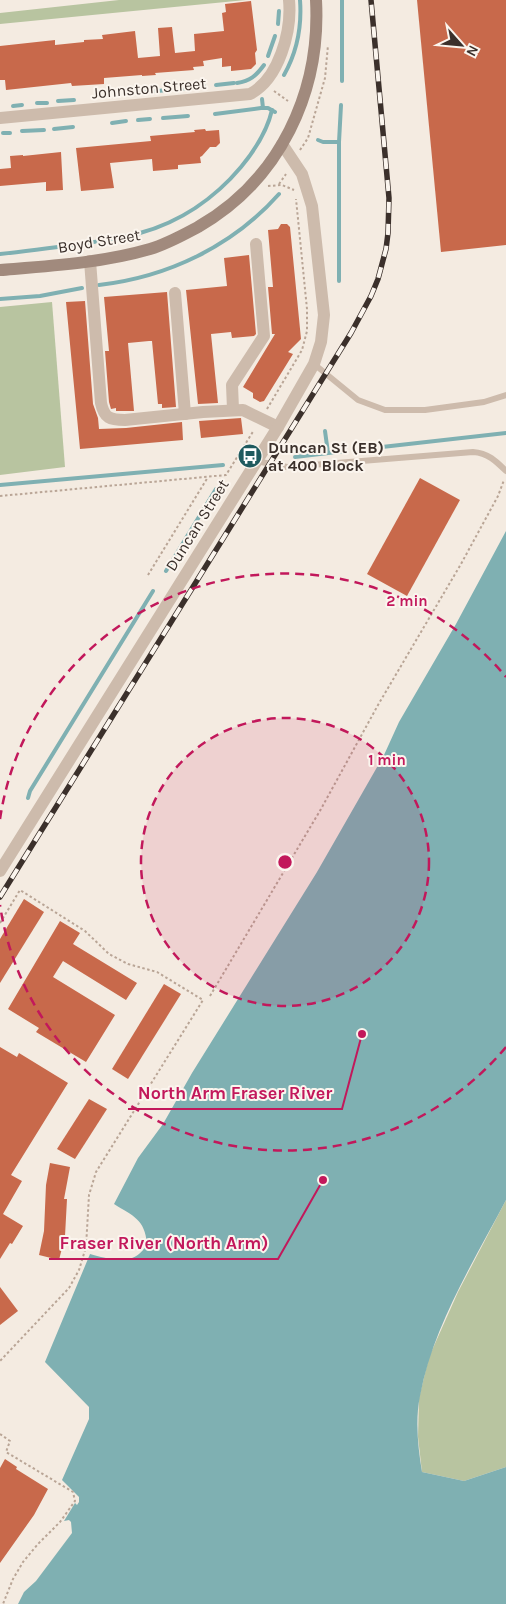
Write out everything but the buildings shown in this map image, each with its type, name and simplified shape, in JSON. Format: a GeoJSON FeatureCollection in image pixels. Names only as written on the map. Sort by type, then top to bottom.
{"type":"FeatureCollection","features":[{"type":"Feature","properties":{"kind":"main road","name":"Boyd Street"},"geometry":{"type":"LineString","coordinates":[[0,270],[120,257],[150,249],[181,236],[208,221],[252,185],[268,166],[298,115],[314,60],[317,23],[316,0]]}},
{"type":"Feature","properties":{"kind":"street"},"geometry":{"type":"LineString","coordinates":[[263,85],[269,78],[281,55],[288,22],[289,0]]}},
{"type":"Feature","properties":{"kind":"street","name":"Johnston Street"},"geometry":{"type":"LineString","coordinates":[[0,118],[239,96],[250,94],[263,85]]}},
{"type":"Feature","properties":{"kind":"street","name":"Duncan Street"},"geometry":{"type":"LineString","coordinates":[[0,871],[278,427],[314,364],[321,342],[324,315],[312,206],[302,174],[282,144]]}},
{"type":"Feature","properties":{"kind":"street"},"geometry":{"type":"LineString","coordinates":[[233,409],[232,385],[264,336],[256,244]]}},
{"type":"Feature","properties":{"kind":"street"},"geometry":{"type":"LineString","coordinates":[[90,260],[103,412],[114,420],[124,420],[233,409],[243,410],[278,427]]}},
{"type":"Feature","properties":{"kind":"street"},"geometry":{"type":"LineString","coordinates":[[175,293],[185,414]]}},
{"type":"Feature","properties":{"kind":"lane"},"geometry":{"type":"LineString","coordinates":[[314,364],[358,400],[385,410],[424,410],[484,402],[506,395]]}},
{"type":"Feature","properties":{"kind":"lane"},"geometry":{"type":"LineString","coordinates":[[256,461],[287,467],[481,452],[492,458],[506,473]]}},
{"type":"Feature","properties":{"kind":"path"},"geometry":{"type":"LineString","coordinates":[[263,85],[288,100],[289,103]]}},
{"type":"Feature","properties":{"kind":"path"},"geometry":{"type":"LineString","coordinates":[[0,496],[226,475],[302,350],[307,331],[307,309],[296,194],[294,190],[285,185],[274,186]]}},
{"type":"Feature","properties":{"kind":"path"},"geometry":{"type":"LineString","coordinates":[[210,996],[321,808],[378,705],[461,564],[498,496],[506,473]]}},
{"type":"Feature","properties":{"kind":"path"},"geometry":{"type":"LineString","coordinates":[[148,575],[208,477]]}},
{"type":"Feature","properties":{"kind":"path"},"geometry":{"type":"LineString","coordinates":[[0,923],[20,890],[85,931],[109,954],[128,964],[157,972],[202,1000],[96,1172],[90,1195],[86,1247],[79,1270],[68,1288],[0,1361]]}},
{"type":"Feature","properties":{"kind":"path"},"geometry":{"type":"LineString","coordinates":[[0,1434],[10,1441],[6,1452],[73,1492],[75,1501],[60,1522],[23,1562],[13,1579],[3,1604]]}},
{"type":"Feature","properties":{"kind":"green space"},"geometry":{"type":"Polygon","coordinates":[[[119,0],[246,0],[0,24],[0,13],[119,0]]]}},
{"type":"Feature","properties":{"kind":"green space"},"geometry":{"type":"Polygon","coordinates":[[[52,302],[65,467],[0,475],[0,307],[52,302]]]}},
{"type":"Feature","properties":{"kind":"green space"},"geometry":{"type":"Polygon","coordinates":[[[506,1200],[506,1467],[464,1481],[422,1472],[418,1437],[419,1398],[429,1357],[458,1292],[506,1200]]]}},
{"type":"Feature","properties":{"kind":"water"},"geometry":{"type":"Polygon","coordinates":[[[506,531],[506,1200],[456,1295],[434,1345],[418,1405],[417,1424],[422,1472],[464,1481],[506,1467],[506,1604],[18,1604],[24,1592],[36,1581],[72,1533],[71,1522],[69,1520],[64,1521],[75,1503],[77,1505],[79,1502],[79,1497],[62,1480],[89,1419],[89,1407],[45,1362],[90,1254],[115,1260],[128,1259],[140,1253],[147,1244],[144,1229],[137,1219],[114,1204],[138,1158],[163,1124],[192,1073],[317,872],[384,755],[399,722],[456,624],[506,531]]]}},
{"type":"Feature","properties":{"kind":"waterway"},"geometry":{"type":"LineString","coordinates":[[284,75],[298,39],[300,0]]}},
{"type":"Feature","properties":{"kind":"waterway"},"geometry":{"type":"LineString","coordinates":[[342,0],[342,81]]}},
{"type":"Feature","properties":{"kind":"waterway"},"geometry":{"type":"LineString","coordinates":[[278,24],[279,11]]}},
{"type":"Feature","properties":{"kind":"waterway"},"geometry":{"type":"LineString","coordinates":[[268,56],[275,36]]}},
{"type":"Feature","properties":{"kind":"waterway"},"geometry":{"type":"LineString","coordinates":[[237,83],[246,81],[264,65]]}},
{"type":"Feature","properties":{"kind":"waterway"},"geometry":{"type":"LineString","coordinates":[[216,85],[234,83]]}},
{"type":"Feature","properties":{"kind":"waterway"},"geometry":{"type":"LineString","coordinates":[[180,89],[204,86]]}},
{"type":"Feature","properties":{"kind":"waterway"},"geometry":{"type":"LineString","coordinates":[[144,92],[169,90]]}},
{"type":"Feature","properties":{"kind":"waterway"},"geometry":{"type":"LineString","coordinates":[[262,99],[263,108]]}},
{"type":"Feature","properties":{"kind":"waterway"},"geometry":{"type":"LineString","coordinates":[[58,101],[74,100]]}},
{"type":"Feature","properties":{"kind":"waterway"},"geometry":{"type":"LineString","coordinates":[[37,103],[47,103]]}},
{"type":"Feature","properties":{"kind":"waterway"},"geometry":{"type":"LineString","coordinates":[[13,106],[22,105]]}},
{"type":"Feature","properties":{"kind":"waterway"},"geometry":{"type":"LineString","coordinates":[[339,281],[339,142],[341,105]]}},
{"type":"Feature","properties":{"kind":"waterway"},"geometry":{"type":"LineString","coordinates":[[215,114],[261,108],[268,108],[275,112]]}},
{"type":"Feature","properties":{"kind":"waterway"},"geometry":{"type":"LineString","coordinates":[[0,254],[127,236],[155,228],[183,215],[208,199],[241,167],[260,140],[272,110]]}},
{"type":"Feature","properties":{"kind":"waterway"},"geometry":{"type":"LineString","coordinates":[[163,118],[188,116]]}},
{"type":"Feature","properties":{"kind":"waterway"},"geometry":{"type":"LineString","coordinates":[[138,120],[150,119]]}},
{"type":"Feature","properties":{"kind":"waterway"},"geometry":{"type":"LineString","coordinates":[[112,123],[126,121]]}},
{"type":"Feature","properties":{"kind":"waterway"},"geometry":{"type":"LineString","coordinates":[[54,129],[73,127]]}},
{"type":"Feature","properties":{"kind":"waterway"},"geometry":{"type":"LineString","coordinates":[[22,131],[44,130]]}},
{"type":"Feature","properties":{"kind":"waterway"},"geometry":{"type":"LineString","coordinates":[[3,133],[10,133]]}},
{"type":"Feature","properties":{"kind":"waterway"},"geometry":{"type":"LineString","coordinates":[[318,140],[323,142],[339,142]]}},
{"type":"Feature","properties":{"kind":"waterway"},"geometry":{"type":"LineString","coordinates":[[99,285],[150,275],[198,256],[220,244],[241,229],[261,213],[279,194]]}},
{"type":"Feature","properties":{"kind":"waterway"},"geometry":{"type":"LineString","coordinates":[[0,299],[40,296],[82,288]]}},
{"type":"Feature","properties":{"kind":"waterway"},"geometry":{"type":"LineString","coordinates":[[325,431],[328,453]]}},
{"type":"Feature","properties":{"kind":"waterway"},"geometry":{"type":"LineString","coordinates":[[382,447],[506,433]]}},
{"type":"Feature","properties":{"kind":"waterway"},"geometry":{"type":"LineString","coordinates":[[295,457],[345,451]]}},
{"type":"Feature","properties":{"kind":"waterway"},"geometry":{"type":"LineString","coordinates":[[0,485],[223,465]]}},
{"type":"Feature","properties":{"kind":"waterway"},"geometry":{"type":"LineString","coordinates":[[166,571],[216,489]]}},
{"type":"Feature","properties":{"kind":"waterway"},"geometry":{"type":"LineString","coordinates":[[28,798],[30,791],[153,591]]}},
{"type":"Feature","properties":{"kind":"railway"},"geometry":{"type":"LineString","coordinates":[[0,897],[351,333],[371,296],[386,249],[389,198],[371,0]]}},
{"type":"Feature","properties":{"kind":"place","name":"Duncan St (EB) at 400 Block"},"geometry":{"type":"Point","coordinates":[250,456]}},
{"type":"Feature","properties":{"kind":"place","name":"North Arm Fraser River"},"geometry":{"type":"Point","coordinates":[362,1034]}},
{"type":"Feature","properties":{"kind":"place","name":"Fraser River (North Arm)"},"geometry":{"type":"Point","coordinates":[323,1180]}}]}
